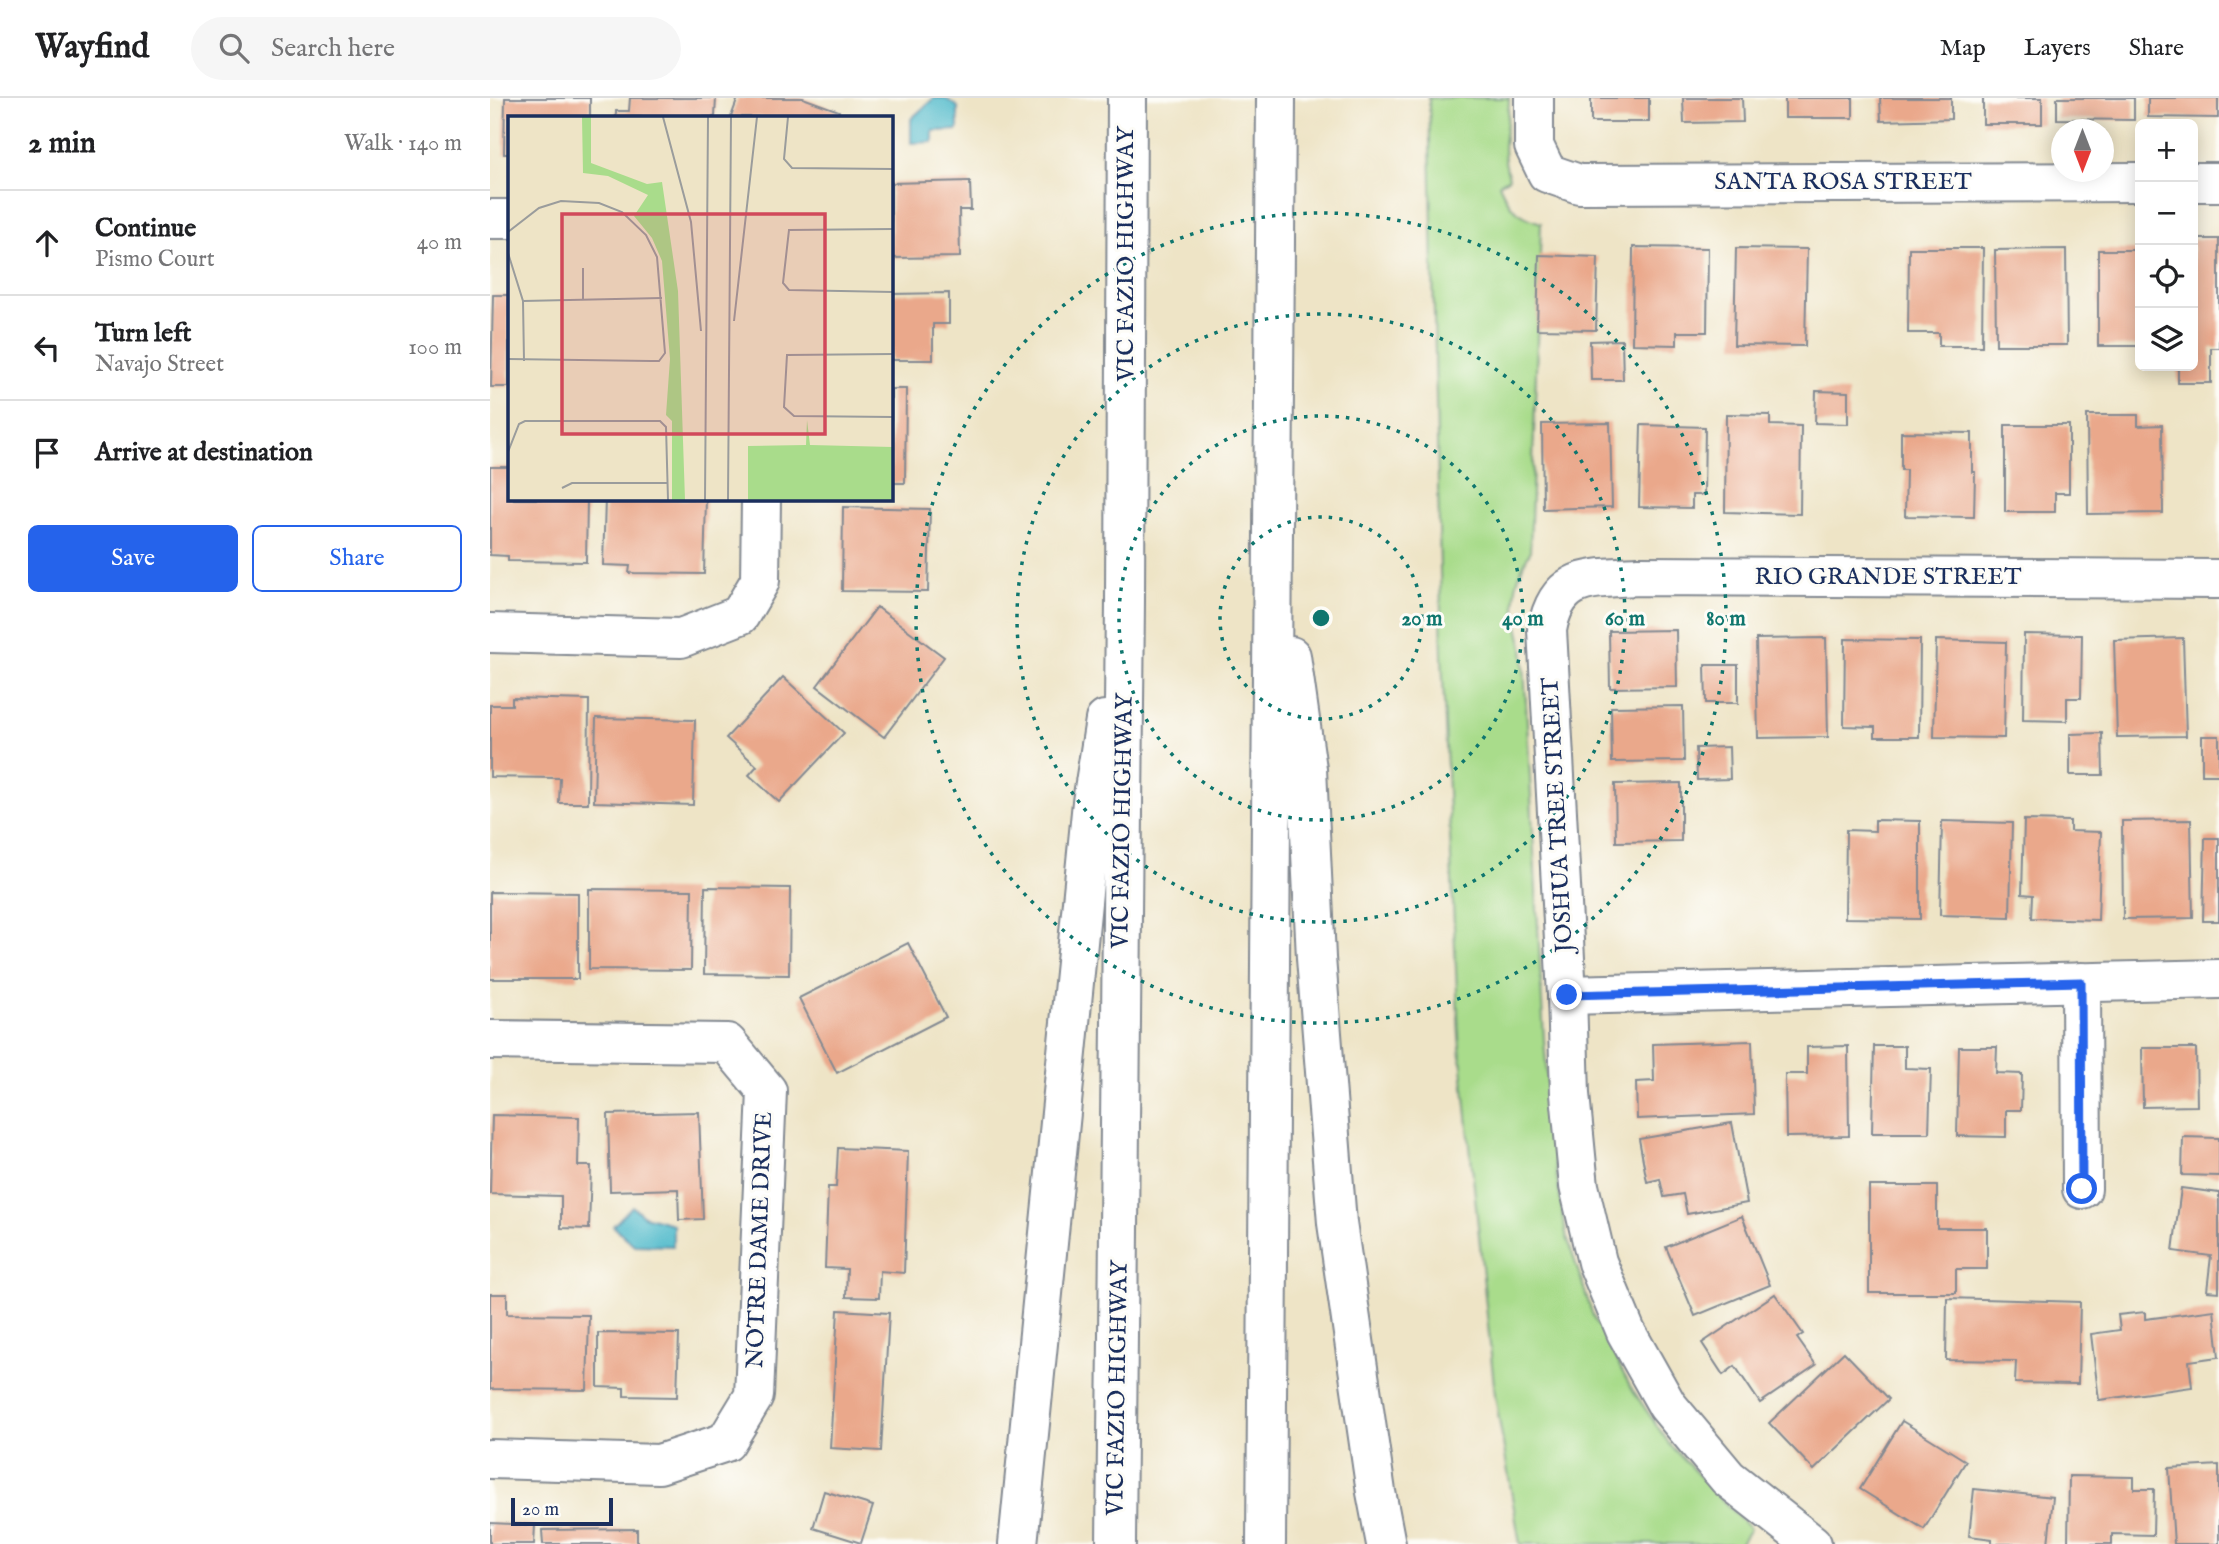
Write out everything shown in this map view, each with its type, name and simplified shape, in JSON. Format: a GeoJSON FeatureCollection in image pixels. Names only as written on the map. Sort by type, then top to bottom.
{"type":"FeatureCollection","features":[{"type":"Feature","properties":{"kind":"main road","name":"VIC FAZIO HIGHWAY"},"geometry":{"type":"LineString","coordinates":[[1116,1544],[1127,98]]}},
{"type":"Feature","properties":{"kind":"main road"},"geometry":{"type":"LineString","coordinates":[[1266,1544],[1276,98]]}},
{"type":"Feature","properties":{"kind":"main road","name":"SANTA ROSA STREET"},"geometry":{"type":"LineString","coordinates":[[1534,98],[1535,146],[1547,173],[1579,184],[2135,182]]}},
{"type":"Feature","properties":{"kind":"main road"},"geometry":{"type":"LineString","coordinates":[[2198,182],[2219,182]]}},
{"type":"Feature","properties":{"kind":"main road"},"geometry":{"type":"LineString","coordinates":[[490,219],[508,219]]}},
{"type":"Feature","properties":{"kind":"main road"},"geometry":{"type":"LineString","coordinates":[[490,633],[681,638],[740,615],[760,581],[761,500]]}},
{"type":"Feature","properties":{"kind":"main road"},"geometry":{"type":"LineString","coordinates":[[1273,530],[1307,769],[1316,958],[1337,1223],[1376,1492],[1387,1544]]}},
{"type":"Feature","properties":{"kind":"main road","name":"RIO GRANDE STREET"},"geometry":{"type":"LineString","coordinates":[[1560,594],[1580,582],[1638,576],[2219,579]]}},
{"type":"Feature","properties":{"kind":"main road","name":"JOSHUA TREE STREET"},"geometry":{"type":"LineString","coordinates":[[1560,594],[1551,610],[1547,630],[1570,1094],[1579,1186],[1597,1262],[1626,1332],[1667,1405],[1728,1478],[1812,1544]]}},
{"type":"Feature","properties":{"kind":"main road"},"geometry":{"type":"LineString","coordinates":[[1018,1544],[1092,802],[1125,601]]}},
{"type":"Feature","properties":{"kind":"main road"},"geometry":{"type":"LineString","coordinates":[[1567,995],[2219,979]]}},
{"type":"Feature","properties":{"kind":"main road"},"geometry":{"type":"LineString","coordinates":[[2081,982],[2082,1189]]}},
{"type":"Feature","properties":{"kind":"main road","name":"NOTRE DAME DRIVE"},"geometry":{"type":"LineString","coordinates":[[490,1040],[727,1043],[767,1091],[754,1396],[726,1442],[659,1464],[490,1459]]}},
{"type":"Feature","properties":{"kind":"green space"},"geometry":{"type":"Polygon","coordinates":[[[1429,98],[1509,98],[1504,155],[1509,178],[1499,184],[1514,209],[1541,223],[1530,552],[1516,587],[1515,609],[1523,647],[1544,1039],[1553,1153],[1566,1234],[1593,1316],[1630,1386],[1670,1445],[1750,1529],[1740,1544],[1520,1544],[1495,1395],[1459,1037],[1442,656],[1429,98]]]}},
{"type":"Feature","properties":{"kind":"water"},"geometry":{"type":"Polygon","coordinates":[[[934,98],[945,98],[958,107],[958,130],[933,131],[933,142],[911,143],[911,119],[934,98]]]}},
{"type":"Feature","properties":{"kind":"water"},"geometry":{"type":"Polygon","coordinates":[[[632,1206],[644,1216],[673,1224],[673,1246],[634,1245],[613,1226],[632,1206]]]}},
{"type":"Feature","properties":{"kind":"building"},"geometry":{"type":"Polygon","coordinates":[[[505,98],[590,98],[590,116],[508,116],[508,154],[504,154],[505,98]]]}},
{"type":"Feature","properties":{"kind":"building"},"geometry":{"type":"Polygon","coordinates":[[[630,98],[716,98],[715,116],[616,116],[616,111],[629,111],[630,98]]]}},
{"type":"Feature","properties":{"kind":"building"},"geometry":{"type":"Polygon","coordinates":[[[738,98],[803,98],[839,111],[837,116],[731,116],[738,98]]]}},
{"type":"Feature","properties":{"kind":"building"},"geometry":{"type":"Polygon","coordinates":[[[1591,98],[1649,98],[1649,122],[1591,122],[1591,98]]]}},
{"type":"Feature","properties":{"kind":"building"},"geometry":{"type":"Polygon","coordinates":[[[1683,98],[1742,98],[1743,122],[1684,123],[1683,98]]]}},
{"type":"Feature","properties":{"kind":"building"},"geometry":{"type":"Polygon","coordinates":[[[1785,98],[1853,98],[1853,118],[1785,118],[1785,98]]]}},
{"type":"Feature","properties":{"kind":"building"},"geometry":{"type":"Polygon","coordinates":[[[1880,98],[1951,98],[1951,119],[1881,121],[1880,98]]]}},
{"type":"Feature","properties":{"kind":"building"},"geometry":{"type":"Polygon","coordinates":[[[1983,98],[2042,98],[2042,124],[1983,124],[1983,98]]]}},
{"type":"Feature","properties":{"kind":"building"},"geometry":{"type":"Polygon","coordinates":[[[2057,98],[2134,98],[2134,120],[2057,119],[2057,98]]]}},
{"type":"Feature","properties":{"kind":"building"},"geometry":{"type":"Polygon","coordinates":[[[2148,98],[2218,98],[2218,118],[2148,117],[2148,98]]]}},
{"type":"Feature","properties":{"kind":"building"},"geometry":{"type":"Polygon","coordinates":[[[970,181],[971,210],[959,210],[960,257],[892,258],[892,183],[970,181]]]}},
{"type":"Feature","properties":{"kind":"building"},"geometry":{"type":"Polygon","coordinates":[[[2198,239],[2219,239],[2219,348],[2211,348],[2211,383],[2178,383],[2178,371],[2198,371],[2198,239]]]}},
{"type":"Feature","properties":{"kind":"building"},"geometry":{"type":"Polygon","coordinates":[[[1633,247],[1708,248],[1707,332],[1677,332],[1677,345],[1632,344],[1633,247]]]}},
{"type":"Feature","properties":{"kind":"building"},"geometry":{"type":"Polygon","coordinates":[[[1736,248],[1807,249],[1805,346],[1734,345],[1736,248]]]}},
{"type":"Feature","properties":{"kind":"building"},"geometry":{"type":"Polygon","coordinates":[[[1909,248],[1983,248],[1982,346],[1939,346],[1939,333],[1908,333],[1909,248]]]}},
{"type":"Feature","properties":{"kind":"building"},"geometry":{"type":"Polygon","coordinates":[[[2066,249],[2067,345],[1996,345],[1995,250],[2066,249]]]}},
{"type":"Feature","properties":{"kind":"building"},"geometry":{"type":"Polygon","coordinates":[[[2098,250],[2135,250],[2135,346],[2098,346],[2098,250]]]}},
{"type":"Feature","properties":{"kind":"building"},"geometry":{"type":"Polygon","coordinates":[[[1539,255],[1598,257],[1596,330],[1537,329],[1539,255]]]}},
{"type":"Feature","properties":{"kind":"building"},"geometry":{"type":"Polygon","coordinates":[[[949,293],[949,324],[933,324],[933,360],[892,360],[892,294],[949,293]]]}},
{"type":"Feature","properties":{"kind":"building"},"geometry":{"type":"Polygon","coordinates":[[[493,295],[508,295],[508,387],[491,387],[493,295]]]}},
{"type":"Feature","properties":{"kind":"building"},"geometry":{"type":"Polygon","coordinates":[[[1622,340],[1623,380],[1591,380],[1590,341],[1622,340]]]}},
{"type":"Feature","properties":{"kind":"building"},"geometry":{"type":"Polygon","coordinates":[[[892,389],[906,389],[905,483],[892,483],[892,389]]]}},
{"type":"Feature","properties":{"kind":"building"},"geometry":{"type":"Polygon","coordinates":[[[1816,391],[1848,392],[1848,424],[1815,423],[1816,391]]]}},
{"type":"Feature","properties":{"kind":"building"},"geometry":{"type":"Polygon","coordinates":[[[1726,414],[1770,415],[1770,425],[1801,426],[1800,514],[1725,512],[1726,414]]]}},
{"type":"Feature","properties":{"kind":"building"},"geometry":{"type":"Polygon","coordinates":[[[2087,415],[2138,415],[2138,426],[2162,425],[2163,513],[2088,514],[2087,415]]]}},
{"type":"Feature","properties":{"kind":"building"},"geometry":{"type":"Polygon","coordinates":[[[1610,423],[1612,507],[1543,509],[1542,424],[1610,423]]]}},
{"type":"Feature","properties":{"kind":"building"},"geometry":{"type":"Polygon","coordinates":[[[1641,425],[1705,427],[1704,495],[1692,495],[1692,508],[1639,507],[1641,425]]]}},
{"type":"Feature","properties":{"kind":"building"},"geometry":{"type":"Polygon","coordinates":[[[2005,425],[2069,425],[2069,493],[2055,493],[2055,512],[2005,512],[2005,425]]]}},
{"type":"Feature","properties":{"kind":"building"},"geometry":{"type":"Polygon","coordinates":[[[1901,432],[1972,433],[1974,517],[1905,516],[1906,470],[1901,470],[1901,432]]]}},
{"type":"Feature","properties":{"kind":"building"},"geometry":{"type":"Polygon","coordinates":[[[490,467],[508,467],[508,500],[587,500],[586,562],[508,561],[508,556],[490,555],[490,467]]]}},
{"type":"Feature","properties":{"kind":"building"},"geometry":{"type":"Polygon","coordinates":[[[605,500],[706,500],[704,574],[629,573],[630,566],[603,565],[605,500]]]}},
{"type":"Feature","properties":{"kind":"building"},"geometry":{"type":"Polygon","coordinates":[[[843,507],[930,509],[928,592],[842,591],[843,507]]]}},
{"type":"Feature","properties":{"kind":"building"},"geometry":{"type":"Polygon","coordinates":[[[877,607],[944,657],[884,737],[817,686],[877,607]]]}},
{"type":"Feature","properties":{"kind":"building"},"geometry":{"type":"Polygon","coordinates":[[[1676,630],[1677,687],[1610,688],[1609,631],[1676,630]]]}},
{"type":"Feature","properties":{"kind":"building"},"geometry":{"type":"Polygon","coordinates":[[[2024,634],[2082,635],[2081,698],[2067,698],[2067,721],[2023,720],[2024,634]]]}},
{"type":"Feature","properties":{"kind":"building"},"geometry":{"type":"Polygon","coordinates":[[[1826,638],[1828,737],[1758,738],[1756,639],[1826,638]]]}},
{"type":"Feature","properties":{"kind":"building"},"geometry":{"type":"Polygon","coordinates":[[[2183,638],[2186,736],[2117,737],[2114,640],[2183,638]]]}},
{"type":"Feature","properties":{"kind":"building"},"geometry":{"type":"Polygon","coordinates":[[[1845,639],[1920,640],[1919,737],[1875,737],[1875,727],[1844,726],[1845,639]]]}},
{"type":"Feature","properties":{"kind":"building"},"geometry":{"type":"Polygon","coordinates":[[[1936,640],[2006,642],[2004,738],[1934,737],[1936,640]]]}},
{"type":"Feature","properties":{"kind":"building"},"geometry":{"type":"Polygon","coordinates":[[[1705,665],[1738,665],[1738,703],[1706,703],[1705,665]]]}},
{"type":"Feature","properties":{"kind":"building"},"geometry":{"type":"Polygon","coordinates":[[[783,677],[844,733],[779,802],[749,775],[757,766],[726,738],[783,677]]]}},
{"type":"Feature","properties":{"kind":"building"},"geometry":{"type":"Polygon","coordinates":[[[512,698],[589,700],[588,803],[559,803],[560,778],[490,777],[490,705],[512,705],[512,698]]]}},
{"type":"Feature","properties":{"kind":"building"},"geometry":{"type":"Polygon","coordinates":[[[1683,706],[1684,761],[1612,762],[1611,707],[1683,706]]]}},
{"type":"Feature","properties":{"kind":"building"},"geometry":{"type":"Polygon","coordinates":[[[596,718],[695,720],[693,805],[594,802],[596,718]]]}},
{"type":"Feature","properties":{"kind":"building"},"geometry":{"type":"Polygon","coordinates":[[[2102,733],[2103,775],[2070,775],[2070,734],[2102,733]]]}},
{"type":"Feature","properties":{"kind":"building"},"geometry":{"type":"Polygon","coordinates":[[[2202,736],[2219,736],[2219,775],[2202,775],[2202,736]]]}},
{"type":"Feature","properties":{"kind":"building"},"geometry":{"type":"Polygon","coordinates":[[[1729,747],[1730,779],[1697,780],[1696,748],[1729,747]]]}},
{"type":"Feature","properties":{"kind":"building"},"geometry":{"type":"Polygon","coordinates":[[[1681,783],[1681,841],[1616,842],[1615,784],[1681,783]]]}},
{"type":"Feature","properties":{"kind":"building"},"geometry":{"type":"Polygon","coordinates":[[[1875,820],[1920,821],[1920,919],[1845,918],[1846,830],[1875,831],[1875,820]]]}},
{"type":"Feature","properties":{"kind":"building"},"geometry":{"type":"Polygon","coordinates":[[[2024,820],[2070,821],[2070,831],[2101,832],[2098,920],[2032,918],[2033,895],[2022,894],[2024,820]]]}},
{"type":"Feature","properties":{"kind":"building"},"geometry":{"type":"Polygon","coordinates":[[[2191,820],[2193,918],[2123,919],[2122,821],[2191,820]]]}},
{"type":"Feature","properties":{"kind":"building"},"geometry":{"type":"Polygon","coordinates":[[[1942,821],[2012,823],[2010,917],[1940,915],[1942,821]]]}},
{"type":"Feature","properties":{"kind":"building"},"geometry":{"type":"Polygon","coordinates":[[[2205,838],[2219,838],[2219,921],[2203,921],[2205,838]]]}},
{"type":"Feature","properties":{"kind":"building"},"geometry":{"type":"Polygon","coordinates":[[[705,887],[790,888],[789,975],[704,974],[705,887]]]}},
{"type":"Feature","properties":{"kind":"building"},"geometry":{"type":"Polygon","coordinates":[[[589,889],[692,890],[691,970],[589,969],[589,889]]]}},
{"type":"Feature","properties":{"kind":"building"},"geometry":{"type":"Polygon","coordinates":[[[490,892],[578,893],[578,979],[490,979],[490,892]]]}},
{"type":"Feature","properties":{"kind":"building"},"geometry":{"type":"Polygon","coordinates":[[[908,943],[946,1017],[837,1073],[799,998],[908,943]]]}},
{"type":"Feature","properties":{"kind":"building"},"geometry":{"type":"Polygon","coordinates":[[[1752,1041],[1754,1114],[1637,1119],[1636,1082],[1654,1081],[1653,1044],[1752,1041]]]}},
{"type":"Feature","properties":{"kind":"building"},"geometry":{"type":"Polygon","coordinates":[[[1848,1046],[1849,1136],[1786,1137],[1785,1074],[1807,1074],[1807,1047],[1848,1046]]]}},
{"type":"Feature","properties":{"kind":"building"},"geometry":{"type":"Polygon","coordinates":[[[1874,1046],[1905,1046],[1905,1068],[1931,1069],[1929,1133],[1872,1133],[1874,1046]]]}},
{"type":"Feature","properties":{"kind":"building"},"geometry":{"type":"Polygon","coordinates":[[[1959,1047],[1997,1047],[1996,1073],[2022,1074],[2021,1110],[2006,1110],[2006,1137],[1957,1136],[1959,1047]]]}},
{"type":"Feature","properties":{"kind":"building"},"geometry":{"type":"Polygon","coordinates":[[[2142,1048],[2196,1048],[2197,1106],[2143,1107],[2142,1048]]]}},
{"type":"Feature","properties":{"kind":"building"},"geometry":{"type":"Polygon","coordinates":[[[699,1112],[703,1219],[679,1220],[678,1189],[610,1191],[608,1114],[699,1112]]]}},
{"type":"Feature","properties":{"kind":"building"},"geometry":{"type":"Polygon","coordinates":[[[492,1115],[579,1117],[578,1166],[591,1166],[589,1229],[561,1228],[561,1196],[490,1194],[492,1115]]]}},
{"type":"Feature","properties":{"kind":"building"},"geometry":{"type":"Polygon","coordinates":[[[1732,1123],[1747,1203],[1687,1214],[1683,1194],[1664,1197],[1660,1179],[1647,1182],[1639,1139],[1732,1123]]]}},
{"type":"Feature","properties":{"kind":"building"},"geometry":{"type":"Polygon","coordinates":[[[2183,1137],[2219,1138],[2219,1176],[2182,1175],[2183,1137]]]}},
{"type":"Feature","properties":{"kind":"building"},"geometry":{"type":"Polygon","coordinates":[[[838,1148],[908,1151],[904,1273],[880,1271],[879,1298],[846,1297],[847,1269],[825,1268],[828,1187],[836,1187],[838,1148]]]}},
{"type":"Feature","properties":{"kind":"building"},"geometry":{"type":"Polygon","coordinates":[[[1869,1186],[1937,1186],[1937,1228],[1987,1228],[1987,1269],[1956,1269],[1956,1293],[1869,1293],[1869,1186]]]}},
{"type":"Feature","properties":{"kind":"building"},"geometry":{"type":"Polygon","coordinates":[[[2181,1188],[2219,1193],[2219,1292],[2207,1291],[2211,1256],[2173,1251],[2181,1188]]]}},
{"type":"Feature","properties":{"kind":"building"},"geometry":{"type":"Polygon","coordinates":[[[1742,1216],[1770,1285],[1695,1316],[1666,1247],[1742,1216]]]}},
{"type":"Feature","properties":{"kind":"building"},"geometry":{"type":"Polygon","coordinates":[[[490,1294],[507,1294],[507,1314],[589,1315],[587,1390],[490,1389],[490,1294]]]}},
{"type":"Feature","properties":{"kind":"building"},"geometry":{"type":"Polygon","coordinates":[[[1775,1294],[1803,1334],[1797,1338],[1816,1365],[1760,1403],[1735,1366],[1723,1375],[1702,1343],[1775,1294]]]}},
{"type":"Feature","properties":{"kind":"building"},"geometry":{"type":"Polygon","coordinates":[[[1947,1298],[2080,1302],[2078,1384],[2015,1383],[2016,1361],[1946,1360],[1947,1298]]]}},
{"type":"Feature","properties":{"kind":"building"},"geometry":{"type":"Polygon","coordinates":[[[838,1310],[889,1313],[881,1451],[830,1448],[838,1310]]]}},
{"type":"Feature","properties":{"kind":"building"},"geometry":{"type":"Polygon","coordinates":[[[2214,1310],[2219,1357],[2189,1361],[2192,1387],[2099,1400],[2091,1334],[2120,1330],[2118,1315],[2145,1312],[2145,1319],[2214,1310]]]}},
{"type":"Feature","properties":{"kind":"building"},"geometry":{"type":"Polygon","coordinates":[[[598,1333],[679,1334],[677,1397],[624,1396],[624,1388],[598,1387],[598,1333]]]}},
{"type":"Feature","properties":{"kind":"building"},"geometry":{"type":"Polygon","coordinates":[[[1844,1352],[1889,1399],[1814,1470],[1769,1423],[1844,1352]]]}},
{"type":"Feature","properties":{"kind":"building"},"geometry":{"type":"Polygon","coordinates":[[[1902,1421],[1966,1461],[1924,1529],[1860,1489],[1902,1421]]]}},
{"type":"Feature","properties":{"kind":"building"},"geometry":{"type":"Polygon","coordinates":[[[2219,1465],[2219,1544],[2174,1544],[2169,1468],[2219,1465]]]}},
{"type":"Feature","properties":{"kind":"building"},"geometry":{"type":"Polygon","coordinates":[[[2069,1476],[2134,1477],[2134,1489],[2154,1489],[2153,1535],[2112,1534],[2112,1544],[2068,1544],[2069,1476]]]}},
{"type":"Feature","properties":{"kind":"building"},"geometry":{"type":"Polygon","coordinates":[[[1974,1489],[2053,1497],[2048,1544],[1992,1544],[1992,1539],[1969,1536],[1974,1489]]]}},
{"type":"Feature","properties":{"kind":"building"},"geometry":{"type":"Polygon","coordinates":[[[824,1491],[873,1506],[861,1543],[813,1528],[824,1491]]]}},
{"type":"Feature","properties":{"kind":"building"},"geometry":{"type":"Polygon","coordinates":[[[490,1523],[535,1525],[534,1544],[490,1544],[490,1523]]]}},
{"type":"Feature","properties":{"kind":"building"},"geometry":{"type":"Polygon","coordinates":[[[637,1529],[637,1544],[543,1544],[542,1530],[637,1529]]]}},
{"type":"Feature","properties":{"kind":"route"},"geometry":{"type":"LineString","coordinates":[[1567,995],[2081,982],[2082,1189]]}}]}
